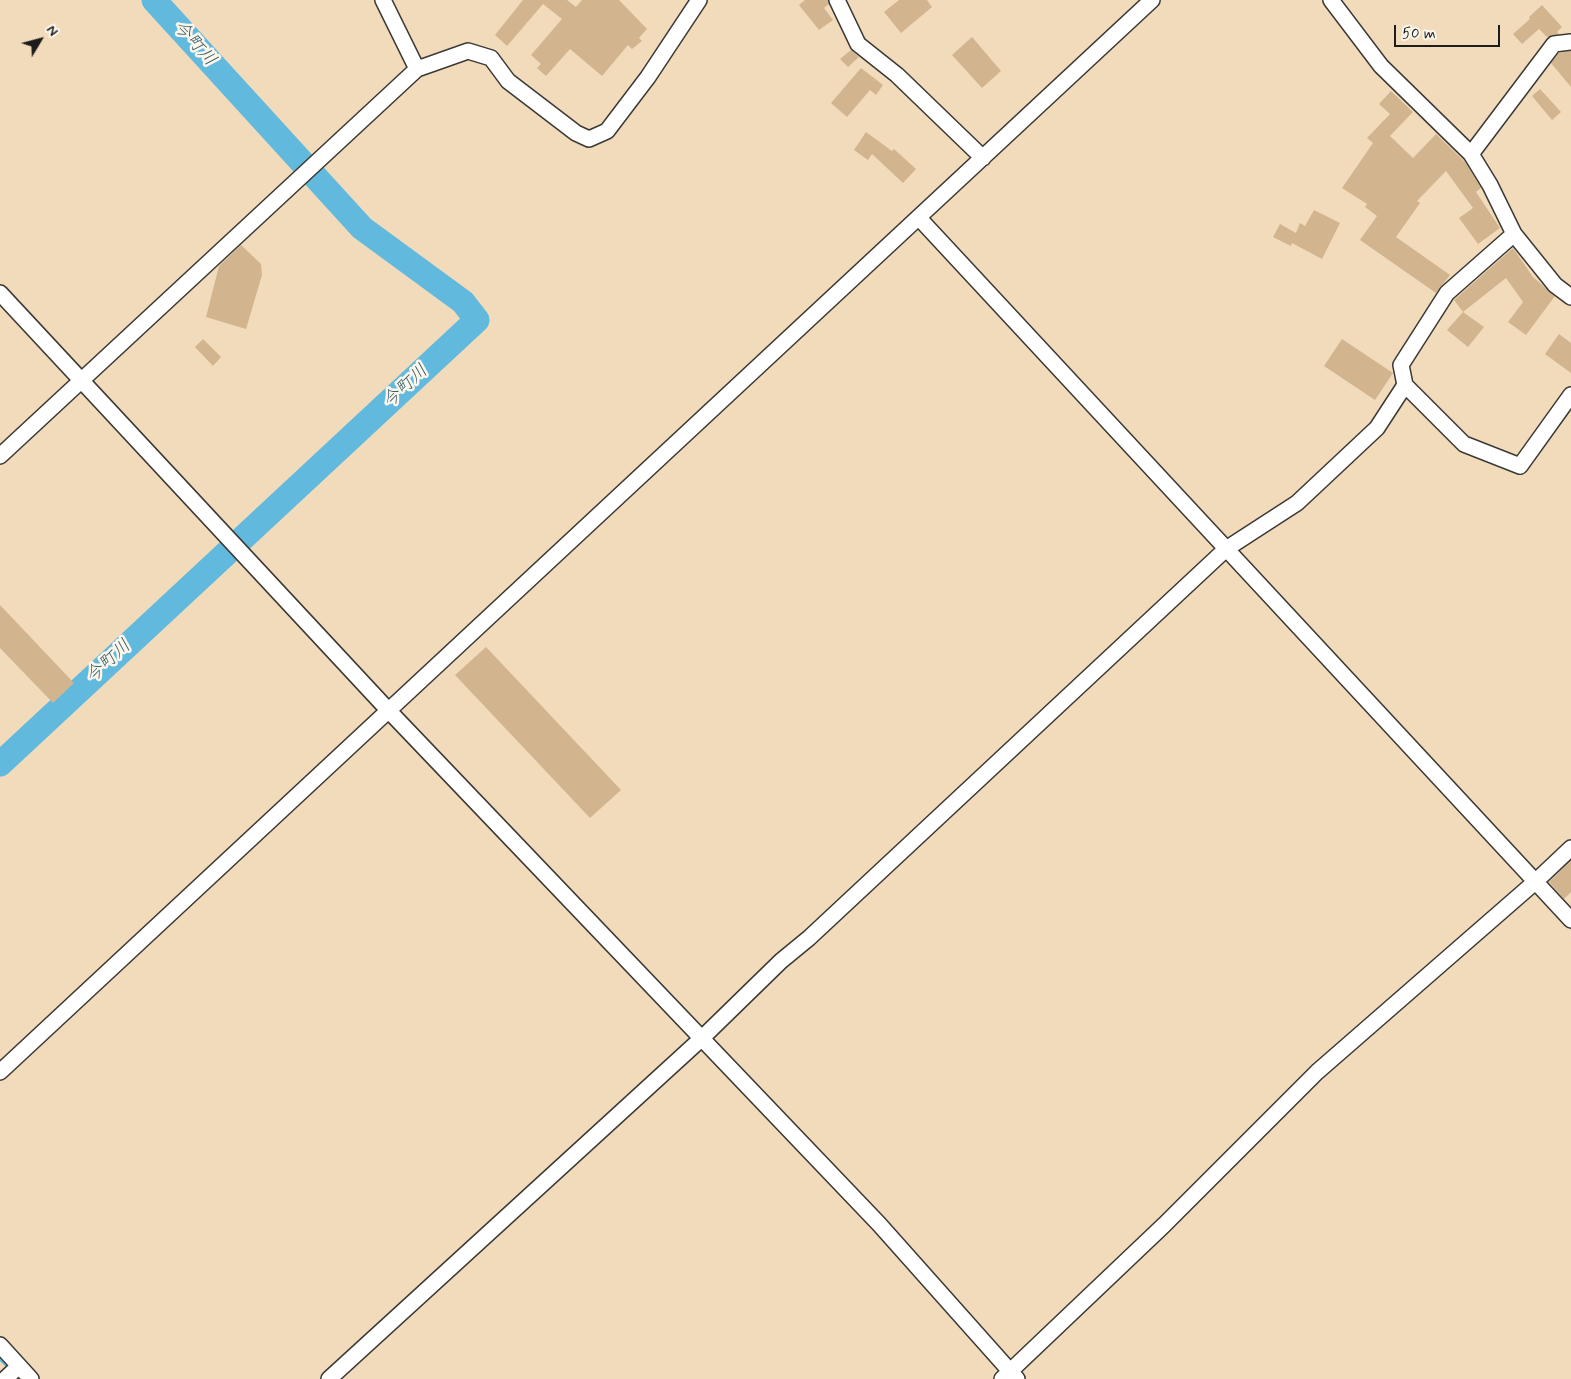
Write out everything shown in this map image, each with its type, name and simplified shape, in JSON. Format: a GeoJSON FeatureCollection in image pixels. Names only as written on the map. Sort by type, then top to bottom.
{"type":"FeatureCollection","features":[{"type":"Feature","properties":{"kind":"street"},"geometry":{"type":"LineString","coordinates":[[383,0],[417,69]]}},
{"type":"Feature","properties":{"kind":"street"},"geometry":{"type":"LineString","coordinates":[[0,456],[417,69],[468,51],[491,58],[508,81],[576,133],[589,139],[606,131],[648,77],[699,0]]}},
{"type":"Feature","properties":{"kind":"street"},"geometry":{"type":"LineString","coordinates":[[837,0],[858,44],[897,75],[983,158]]}},
{"type":"Feature","properties":{"kind":"street"},"geometry":{"type":"LineString","coordinates":[[0,1072],[1152,0]]}},
{"type":"Feature","properties":{"kind":"street"},"geometry":{"type":"LineString","coordinates":[[1331,0],[1381,66],[1471,154],[1490,185],[1514,234],[1555,285],[1571,297]]}},
{"type":"Feature","properties":{"kind":"street"},"geometry":{"type":"LineString","coordinates":[[1471,154],[1554,44],[1571,42]]}},
{"type":"Feature","properties":{"kind":"street"},"geometry":{"type":"LineString","coordinates":[[919,218],[1571,920]]}},
{"type":"Feature","properties":{"kind":"street"},"geometry":{"type":"LineString","coordinates":[[1514,234],[1448,293],[1401,365],[1405,385],[1464,444],[1520,466],[1571,396]]}},
{"type":"Feature","properties":{"kind":"street"},"geometry":{"type":"LineString","coordinates":[[0,294],[389,711],[879,1224],[1010,1376],[1317,1072],[1535,882],[1571,848]]}},
{"type":"Feature","properties":{"kind":"street"},"geometry":{"type":"LineString","coordinates":[[329,1379],[701,1038],[781,961],[809,938],[1226,549],[1297,503],[1377,428],[1405,385]]}},
{"type":"Feature","properties":{"kind":"street"},"geometry":{"type":"LineString","coordinates":[[0,1345],[31,1379]]}},
{"type":"Feature","properties":{"kind":"street"},"geometry":{"type":"LineString","coordinates":[[5,1379],[19,1366]]}},
{"type":"Feature","properties":{"kind":"building"},"geometry":{"type":"Polygon","coordinates":[[[523,0],[567,0],[576,7],[582,0],[619,0],[647,29],[639,38],[642,41],[632,49],[628,45],[602,76],[570,49],[546,76],[537,68],[541,64],[531,55],[562,19],[543,4],[507,46],[495,35],[523,0]]]}},
{"type":"Feature","properties":{"kind":"building"},"geometry":{"type":"Polygon","coordinates":[[[805,0],[828,0],[829,4],[824,8],[833,20],[819,30],[799,5],[805,0]]]}},
{"type":"Feature","properties":{"kind":"building"},"geometry":{"type":"Polygon","coordinates":[[[899,0],[927,0],[932,7],[901,33],[884,12],[899,0]]]}},
{"type":"Feature","properties":{"kind":"building"},"geometry":{"type":"Polygon","coordinates":[[[1542,5],[1562,27],[1557,32],[1559,34],[1547,37],[1539,29],[1522,44],[1513,34],[1542,5]]]}},
{"type":"Feature","properties":{"kind":"building"},"geometry":{"type":"Polygon","coordinates":[[[972,37],[1001,71],[982,88],[952,55],[972,37]]]}},
{"type":"Feature","properties":{"kind":"building"},"geometry":{"type":"Polygon","coordinates":[[[851,50],[859,57],[848,67],[840,59],[851,50]]]}},
{"type":"Feature","properties":{"kind":"building"},"geometry":{"type":"Polygon","coordinates":[[[1571,51],[1571,87],[1551,63],[1559,53],[1571,51]]]}},
{"type":"Feature","properties":{"kind":"building"},"geometry":{"type":"Polygon","coordinates":[[[861,68],[883,85],[876,95],[870,90],[847,117],[831,103],[861,68]]]}},
{"type":"Feature","properties":{"kind":"building"},"geometry":{"type":"Polygon","coordinates":[[[1540,89],[1561,112],[1552,120],[1532,96],[1540,89]]]}},
{"type":"Feature","properties":{"kind":"building"},"geometry":{"type":"Polygon","coordinates":[[[1391,91],[1413,112],[1390,136],[1413,158],[1436,134],[1465,162],[1481,188],[1476,192],[1500,228],[1478,244],[1459,218],[1473,208],[1446,171],[1417,201],[1420,203],[1396,237],[1450,275],[1436,293],[1360,240],[1377,216],[1365,207],[1367,204],[1342,188],[1373,143],[1367,138],[1390,114],[1379,104],[1391,91]]]}},
{"type":"Feature","properties":{"kind":"building"},"geometry":{"type":"Polygon","coordinates":[[[866,132],[892,151],[894,149],[916,169],[903,183],[872,154],[868,160],[854,150],[866,132]]]}},
{"type":"Feature","properties":{"kind":"building"},"geometry":{"type":"Polygon","coordinates":[[[1314,210],[1340,223],[1322,259],[1292,243],[1291,246],[1273,237],[1280,224],[1296,233],[1300,223],[1305,226],[1314,210]]]}},
{"type":"Feature","properties":{"kind":"building"},"geometry":{"type":"Polygon","coordinates":[[[241,245],[261,264],[262,275],[246,329],[206,317],[219,266],[241,245]]]}},
{"type":"Feature","properties":{"kind":"building"},"geometry":{"type":"Polygon","coordinates":[[[1513,248],[1533,277],[1555,296],[1526,335],[1508,322],[1523,302],[1506,278],[1463,312],[1454,300],[1513,248]]]}},
{"type":"Feature","properties":{"kind":"building"},"geometry":{"type":"Polygon","coordinates":[[[1463,312],[1484,327],[1468,347],[1447,330],[1463,312]]]}},
{"type":"Feature","properties":{"kind":"building"},"geometry":{"type":"Polygon","coordinates":[[[1559,334],[1571,343],[1571,373],[1545,354],[1559,334]]]}},
{"type":"Feature","properties":{"kind":"building"},"geometry":{"type":"Polygon","coordinates":[[[203,339],[221,357],[213,366],[195,347],[203,339]]]}},
{"type":"Feature","properties":{"kind":"building"},"geometry":{"type":"Polygon","coordinates":[[[1342,339],[1393,373],[1375,400],[1324,366],[1342,339]]]}},
{"type":"Feature","properties":{"kind":"building"},"geometry":{"type":"Polygon","coordinates":[[[0,605],[74,683],[53,703],[0,648],[0,605]]]}},
{"type":"Feature","properties":{"kind":"building"},"geometry":{"type":"Polygon","coordinates":[[[486,647],[621,790],[590,818],[455,675],[486,647]]]}},
{"type":"Feature","properties":{"kind":"building"},"geometry":{"type":"Polygon","coordinates":[[[1571,861],[1571,892],[1564,899],[1549,882],[1571,861]]]}},
{"type":"Feature","properties":{"kind":"waterway","name":"今町川"},"geometry":{"type":"LineString","coordinates":[[0,764],[477,320],[463,302],[362,228],[154,0]]}},
{"type":"Feature","properties":{"kind":"waterway"},"geometry":{"type":"LineString","coordinates":[[0,1358],[8,1366],[5,1370]]}}]}
